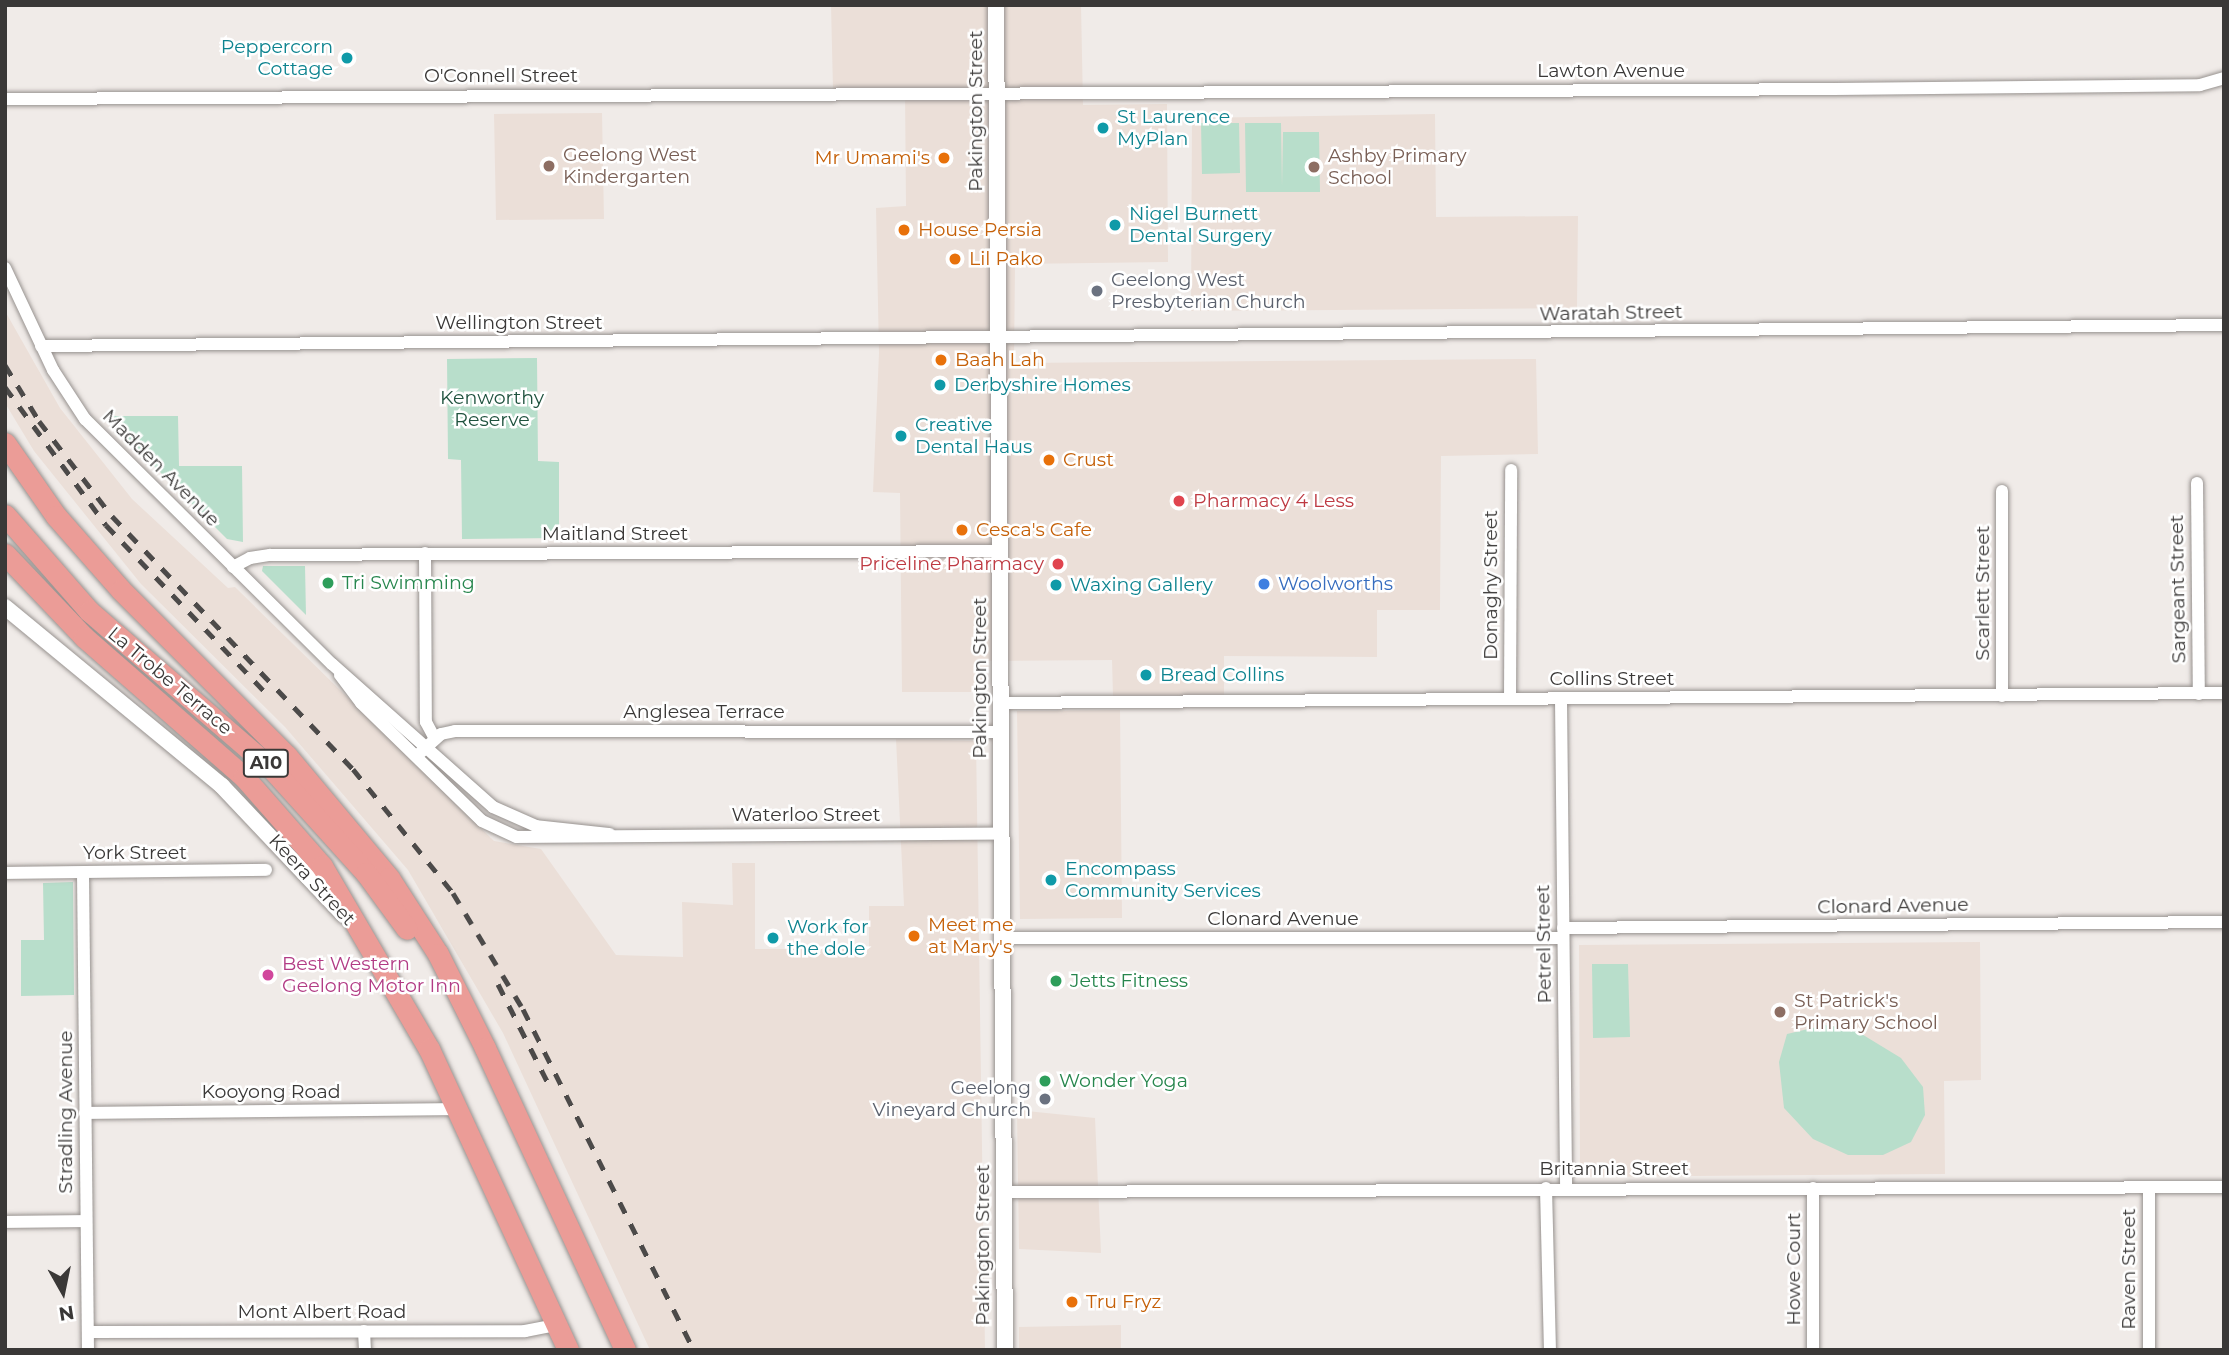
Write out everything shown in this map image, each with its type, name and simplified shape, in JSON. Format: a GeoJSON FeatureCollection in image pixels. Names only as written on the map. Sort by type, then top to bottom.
{"type":"FeatureCollection","features":[{"type":"Feature","properties":{"kind":"highway"},"geometry":{"type":"LineString","coordinates":[[5,443],[56,516],[121,590],[287,756],[346,822],[389,878],[438,954],[485,1048]]}},
{"type":"Feature","properties":{"kind":"highway","name":"La Trobe Terrace"},"geometry":{"type":"LineString","coordinates":[[5,515],[89,611],[246,746],[318,818],[366,873],[485,1048]]}},
{"type":"Feature","properties":{"kind":"highway","name":"La Trobe Terrace"},"geometry":{"type":"LineString","coordinates":[[5,554],[84,637],[244,777],[321,866],[361,932]]}},
{"type":"Feature","properties":{"kind":"highway","name":"Keera Street"},"geometry":{"type":"LineString","coordinates":[[361,932],[401,996],[457,1109],[568,1350]]}},
{"type":"Feature","properties":{"kind":"highway","name":"A10"},"geometry":{"type":"LineString","coordinates":[[485,1048],[625,1350]]}},
{"type":"Feature","properties":{"kind":"street","name":"Pakington Street"},"geometry":{"type":"LineString","coordinates":[[996,5],[1005,1350]]}},
{"type":"Feature","properties":{"kind":"street","name":"Lawton Avenue"},"geometry":{"type":"LineString","coordinates":[[997,93],[2200,85],[2224,78]]}},
{"type":"Feature","properties":{"kind":"street","name":"O'Connell Street"},"geometry":{"type":"LineString","coordinates":[[5,99],[997,93]]}},
{"type":"Feature","properties":{"kind":"street","name":"Madden Avenue"},"geometry":{"type":"LineString","coordinates":[[5,268],[41,346],[76,407],[104,441],[332,664],[361,703],[426,747],[493,807],[520,821]]}},
{"type":"Feature","properties":{"kind":"street","name":"Waratah Street"},"geometry":{"type":"LineString","coordinates":[[999,340],[2224,325]]}},
{"type":"Feature","properties":{"kind":"street","name":"Wellington Street"},"geometry":{"type":"LineString","coordinates":[[41,346],[999,340]]}},
{"type":"Feature","properties":{"kind":"street","name":"Donaghy Street"},"geometry":{"type":"LineString","coordinates":[[1510,699],[1511,470]]}},
{"type":"Feature","properties":{"kind":"street","name":"Sargeant Street"},"geometry":{"type":"LineString","coordinates":[[2196,483],[2199,694]]}},
{"type":"Feature","properties":{"kind":"street","name":"Scarlett Street"},"geometry":{"type":"LineString","coordinates":[[2002,491],[2002,696]]}},
{"type":"Feature","properties":{"kind":"street","name":"Maitland Street"},"geometry":{"type":"LineString","coordinates":[[233,567],[250,558],[270,555],[1000,551]]}},
{"type":"Feature","properties":{"kind":"street"},"geometry":{"type":"LineString","coordinates":[[425,553],[426,747]]}},
{"type":"Feature","properties":{"kind":"street","name":"Keera Street"},"geometry":{"type":"LineString","coordinates":[[5,607],[222,786],[361,932]]}},
{"type":"Feature","properties":{"kind":"street","name":"Collins Street"},"geometry":{"type":"LineString","coordinates":[[1001,703],[2224,694]]}},
{"type":"Feature","properties":{"kind":"street","name":"Petrel Street"},"geometry":{"type":"LineString","coordinates":[[1560,699],[1566,1188]]}},
{"type":"Feature","properties":{"kind":"street","name":"Anglesea Terrace"},"geometry":{"type":"LineString","coordinates":[[426,747],[456,731],[1001,732]]}},
{"type":"Feature","properties":{"kind":"street","name":"Madden Avenue"},"geometry":{"type":"LineString","coordinates":[[426,747],[482,821],[517,837]]}},
{"type":"Feature","properties":{"kind":"street"},"geometry":{"type":"LineString","coordinates":[[517,837],[520,821]]}},
{"type":"Feature","properties":{"kind":"street","name":"Waterloo Street"},"geometry":{"type":"LineString","coordinates":[[520,821],[610,834]]}},
{"type":"Feature","properties":{"kind":"street","name":"Waterloo Street"},"geometry":{"type":"LineString","coordinates":[[517,837],[560,840],[610,834],[1002,834]]}},
{"type":"Feature","properties":{"kind":"street","name":"York Street"},"geometry":{"type":"LineString","coordinates":[[5,873],[265,870]]}},
{"type":"Feature","properties":{"kind":"street","name":"Stradling Avenue"},"geometry":{"type":"LineString","coordinates":[[83,873],[88,1350]]}},
{"type":"Feature","properties":{"kind":"street","name":"Clonard Avenue"},"geometry":{"type":"LineString","coordinates":[[1003,938],[1563,933],[2224,922]]}},
{"type":"Feature","properties":{"kind":"street","name":"Kooyong Road"},"geometry":{"type":"LineString","coordinates":[[85,1113],[457,1109]]}},
{"type":"Feature","properties":{"kind":"street","name":"Britannia Street"},"geometry":{"type":"LineString","coordinates":[[1004,1192],[2224,1187]]}},
{"type":"Feature","properties":{"kind":"street"},"geometry":{"type":"LineString","coordinates":[[1546,1188],[1550,1350]]}},
{"type":"Feature","properties":{"kind":"street","name":"Howe Court"},"geometry":{"type":"LineString","coordinates":[[1813,1188],[1813,1350]]}},
{"type":"Feature","properties":{"kind":"street","name":"Raven Street"},"geometry":{"type":"LineString","coordinates":[[2149,1188],[2149,1350]]}},
{"type":"Feature","properties":{"kind":"street"},"geometry":{"type":"LineString","coordinates":[[5,1222],[85,1221]]}},
{"type":"Feature","properties":{"kind":"street","name":"Mont Albert Road"},"geometry":{"type":"LineString","coordinates":[[88,1332],[526,1331],[556,1325]]}},
{"type":"Feature","properties":{"kind":"street"},"geometry":{"type":"LineString","coordinates":[[365,1331],[365,1350]]}},
{"type":"Feature","properties":{"kind":"shaded area"},"geometry":{"type":"Polygon","coordinates":[[[831,5],[1081,5],[1083,105],[1167,104],[1168,262],[1015,264],[1014,363],[1536,359],[1538,454],[1441,456],[1440,610],[1377,610],[1377,657],[1224,656],[1224,695],[1113,696],[1112,660],[988,661],[986,692],[902,692],[900,493],[873,492],[879,353],[876,208],[906,206],[905,91],[833,90],[831,5]]]}},
{"type":"Feature","properties":{"kind":"shaded area","name":"Geelong West Kindergarten"},"geometry":{"type":"Polygon","coordinates":[[[602,113],[604,219],[496,220],[494,114],[602,113]]]}},
{"type":"Feature","properties":{"kind":"shaded area","name":"Ashby Primary School"},"geometry":{"type":"Polygon","coordinates":[[[1435,114],[1436,217],[1578,216],[1577,308],[1191,311],[1192,118],[1435,114]]]}},
{"type":"Feature","properties":{"kind":"shaded area"},"geometry":{"type":"Polygon","coordinates":[[[5,311],[60,408],[132,499],[228,588],[235,587],[494,841],[541,849],[616,955],[683,957],[682,902],[733,905],[732,863],[755,863],[755,949],[869,949],[869,906],[904,906],[896,739],[976,741],[985,1350],[650,1350],[503,1033],[408,870],[285,727],[141,584],[34,451],[5,403],[5,311]]]}},
{"type":"Feature","properties":{"kind":"shaded area"},"geometry":{"type":"Polygon","coordinates":[[[1120,710],[1122,918],[1020,919],[1017,711],[1120,710]]]}},
{"type":"Feature","properties":{"kind":"shaded area","name":"St Patrick's Primary School"},"geometry":{"type":"Polygon","coordinates":[[[1980,942],[1981,1080],[1944,1081],[1945,1174],[1580,1177],[1579,945],[1980,942]]]}},
{"type":"Feature","properties":{"kind":"shaded area"},"geometry":{"type":"Polygon","coordinates":[[[1017,1110],[1095,1118],[1101,1253],[1019,1249],[1017,1110]]]}},
{"type":"Feature","properties":{"kind":"shaded area"},"geometry":{"type":"Polygon","coordinates":[[[1121,1325],[1121,1350],[1019,1350],[1019,1327],[1121,1325]]]}},
{"type":"Feature","properties":{"kind":"green space"},"geometry":{"type":"Polygon","coordinates":[[[1201,123],[1239,123],[1240,173],[1202,174],[1201,123]]]}},
{"type":"Feature","properties":{"kind":"green space"},"geometry":{"type":"Polygon","coordinates":[[[1245,123],[1281,123],[1282,186],[1283,132],[1319,132],[1320,192],[1246,192],[1245,123]]]}},
{"type":"Feature","properties":{"kind":"green space","name":"Kenworthy Reserve"},"geometry":{"type":"Polygon","coordinates":[[[537,358],[538,461],[559,462],[559,538],[462,539],[461,460],[448,459],[447,359],[537,358]]]}},
{"type":"Feature","properties":{"kind":"green space"},"geometry":{"type":"Polygon","coordinates":[[[111,416],[178,416],[179,466],[242,466],[243,542],[227,539],[132,444],[111,416]]]}},
{"type":"Feature","properties":{"kind":"green space"},"geometry":{"type":"Polygon","coordinates":[[[263,566],[305,566],[306,615],[262,571],[263,566]]]}},
{"type":"Feature","properties":{"kind":"green space"},"geometry":{"type":"Polygon","coordinates":[[[73,882],[74,995],[21,996],[21,940],[44,940],[43,883],[73,882]]]}},
{"type":"Feature","properties":{"kind":"green space"},"geometry":{"type":"Polygon","coordinates":[[[1592,964],[1628,964],[1630,1037],[1593,1038],[1592,964]]]}},
{"type":"Feature","properties":{"kind":"green space"},"geometry":{"type":"Polygon","coordinates":[[[1825,1025],[1855,1030],[1901,1058],[1923,1087],[1925,1115],[1911,1142],[1883,1155],[1848,1155],[1813,1139],[1784,1108],[1779,1062],[1787,1034],[1825,1025]]]}},
{"type":"Feature","properties":{"kind":"railway"},"geometry":{"type":"LineString","coordinates":[[5,365],[39,421],[112,516],[353,769],[453,893],[523,1009],[694,1350]]}},
{"type":"Feature","properties":{"kind":"railway"},"geometry":{"type":"LineString","coordinates":[[5,387],[106,525],[263,690]]}},
{"type":"Feature","properties":{"kind":"railway"},"geometry":{"type":"LineString","coordinates":[[498,984],[550,1087]]}},
{"type":"Feature","properties":{"kind":"place","name":"Peppercorn Cottage"},"geometry":{"type":"Point","coordinates":[347,58]}},
{"type":"Feature","properties":{"kind":"place","name":"St Laurence MyPlan"},"geometry":{"type":"Point","coordinates":[1103,128]}},
{"type":"Feature","properties":{"kind":"place","name":"Mr Umami's"},"geometry":{"type":"Point","coordinates":[944,158]}},
{"type":"Feature","properties":{"kind":"place","name":"Geelong West Kindergarten"},"geometry":{"type":"Point","coordinates":[549,166]}},
{"type":"Feature","properties":{"kind":"place","name":"Ashby Primary School"},"geometry":{"type":"Point","coordinates":[1314,167]}},
{"type":"Feature","properties":{"kind":"place","name":"Nigel Burnett Dental Surgery"},"geometry":{"type":"Point","coordinates":[1115,225]}},
{"type":"Feature","properties":{"kind":"place","name":"House Persia"},"geometry":{"type":"Point","coordinates":[904,230]}},
{"type":"Feature","properties":{"kind":"place","name":"Lil Pako"},"geometry":{"type":"Point","coordinates":[955,259]}},
{"type":"Feature","properties":{"kind":"place","name":"Geelong West Presbyterian Church"},"geometry":{"type":"Point","coordinates":[1097,291]}},
{"type":"Feature","properties":{"kind":"place","name":"Baah Lah"},"geometry":{"type":"Point","coordinates":[941,360]}},
{"type":"Feature","properties":{"kind":"place","name":"Derbyshire Homes"},"geometry":{"type":"Point","coordinates":[940,385]}},
{"type":"Feature","properties":{"kind":"place","name":"Creative Dental Haus"},"geometry":{"type":"Point","coordinates":[901,436]}},
{"type":"Feature","properties":{"kind":"place","name":"Crust"},"geometry":{"type":"Point","coordinates":[1049,460]}},
{"type":"Feature","properties":{"kind":"place","name":"Pharmacy 4 Less"},"geometry":{"type":"Point","coordinates":[1179,501]}},
{"type":"Feature","properties":{"kind":"place","name":"Cesca's Cafe"},"geometry":{"type":"Point","coordinates":[962,530]}},
{"type":"Feature","properties":{"kind":"place","name":"Priceline Pharmacy"},"geometry":{"type":"Point","coordinates":[1058,564]}},
{"type":"Feature","properties":{"kind":"place","name":"Tri Swimming"},"geometry":{"type":"Point","coordinates":[328,583]}},
{"type":"Feature","properties":{"kind":"place","name":"Woolworths"},"geometry":{"type":"Point","coordinates":[1264,584]}},
{"type":"Feature","properties":{"kind":"place","name":"Waxing Gallery"},"geometry":{"type":"Point","coordinates":[1056,585]}},
{"type":"Feature","properties":{"kind":"place","name":"Bread Collins"},"geometry":{"type":"Point","coordinates":[1146,675]}},
{"type":"Feature","properties":{"kind":"place","name":"Encompass Community Services"},"geometry":{"type":"Point","coordinates":[1051,880]}},
{"type":"Feature","properties":{"kind":"place","name":"Meet me at Mary's"},"geometry":{"type":"Point","coordinates":[914,936]}},
{"type":"Feature","properties":{"kind":"place","name":"Work for the dole"},"geometry":{"type":"Point","coordinates":[773,938]}},
{"type":"Feature","properties":{"kind":"place","name":"Best Western Geelong Motor Inn"},"geometry":{"type":"Point","coordinates":[268,975]}},
{"type":"Feature","properties":{"kind":"place","name":"Jetts Fitness"},"geometry":{"type":"Point","coordinates":[1056,981]}},
{"type":"Feature","properties":{"kind":"place","name":"St Patrick's Primary School"},"geometry":{"type":"Point","coordinates":[1780,1012]}},
{"type":"Feature","properties":{"kind":"place","name":"Wonder Yoga"},"geometry":{"type":"Point","coordinates":[1045,1081]}},
{"type":"Feature","properties":{"kind":"place","name":"Geelong Vineyard Church"},"geometry":{"type":"Point","coordinates":[1045,1099]}},
{"type":"Feature","properties":{"kind":"place","name":"Tru Fryz"},"geometry":{"type":"Point","coordinates":[1072,1302]}}]}
